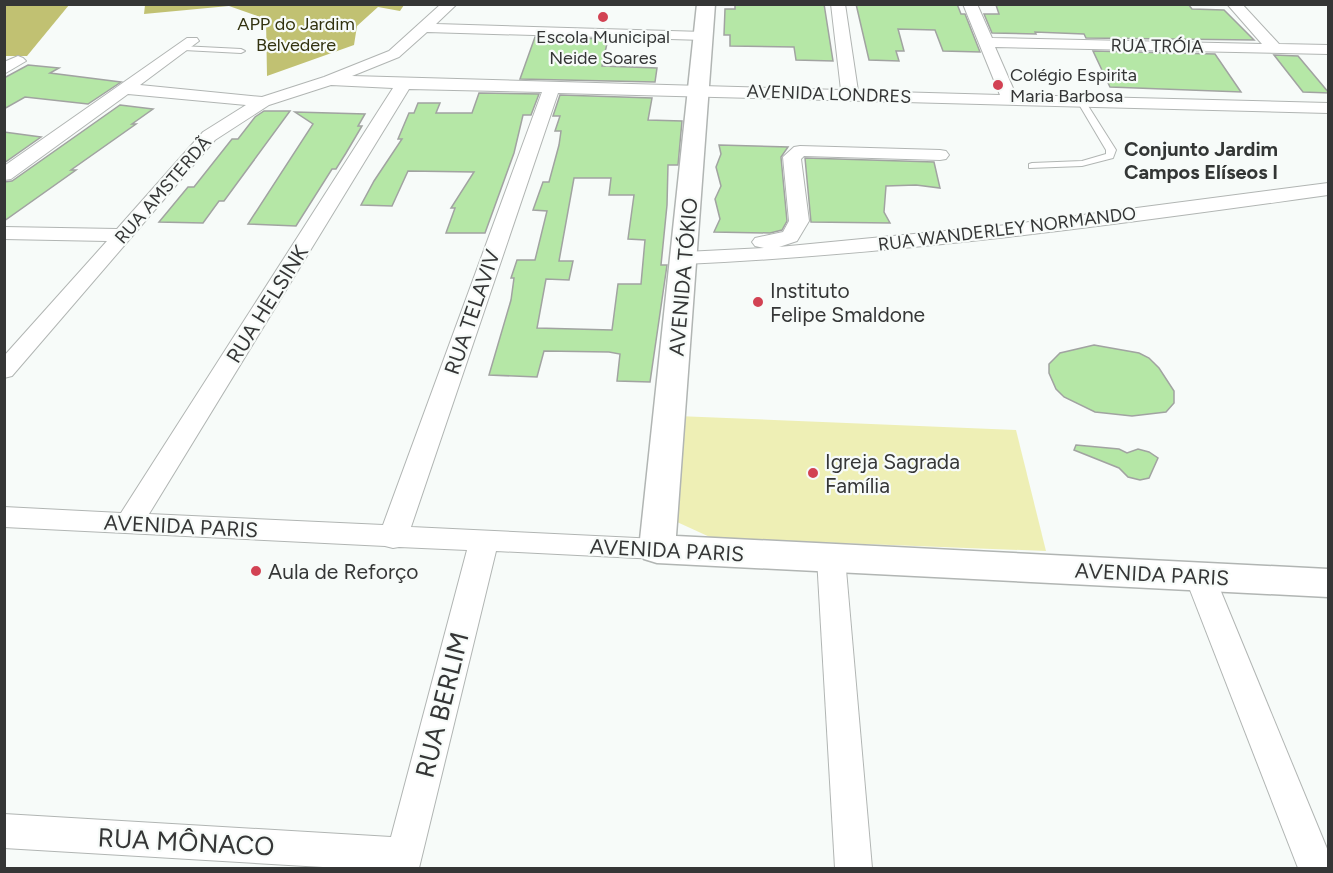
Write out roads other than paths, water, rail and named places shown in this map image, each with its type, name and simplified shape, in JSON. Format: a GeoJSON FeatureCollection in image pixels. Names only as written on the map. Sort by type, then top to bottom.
{"type":"FeatureCollection","features":[{"type":"Feature","properties":{"kind":"street","name":"RUA AMSTERDÃ"},"geometry":{"type":"LineString","coordinates":[[4,371],[204,141],[221,126],[263,102],[330,80],[394,54],[450,4]]}},
{"type":"Feature","properties":{"kind":"street","name":"AVENIDA TÓKIO"},"geometry":{"type":"LineString","coordinates":[[657,549],[686,250],[706,4]]}},
{"type":"Feature","properties":{"kind":"street"},"geometry":{"type":"LineString","coordinates":[[838,4],[850,94]]}},
{"type":"Feature","properties":{"kind":"street"},"geometry":{"type":"LineString","coordinates":[[970,4],[1010,99]]}},
{"type":"Feature","properties":{"kind":"street"},"geometry":{"type":"LineString","coordinates":[[1234,4],[1274,48]]}},
{"type":"Feature","properties":{"kind":"street"},"geometry":{"type":"LineString","coordinates":[[424,28],[704,36]]}},
{"type":"Feature","properties":{"kind":"street","name":"RUA TRÓIA"},"geometry":{"type":"LineString","coordinates":[[986,42],[1329,50]]}},
{"type":"Feature","properties":{"kind":"street"},"geometry":{"type":"LineString","coordinates":[[4,175],[188,44]]}},
{"type":"Feature","properties":{"kind":"street","name":"AVENIDA LONDRES"},"geometry":{"type":"LineString","coordinates":[[330,80],[404,84],[1329,108]]}},
{"type":"Feature","properties":{"kind":"street","name":"RUA HELSINK"},"geometry":{"type":"LineString","coordinates":[[129,523],[404,84]]}},
{"type":"Feature","properties":{"kind":"street","name":"RUA TELAVIV"},"geometry":{"type":"LineString","coordinates":[[393,538],[552,87]]}},
{"type":"Feature","properties":{"kind":"street"},"geometry":{"type":"LineString","coordinates":[[128,88],[263,102]]}},
{"type":"Feature","properties":{"kind":"street"},"geometry":{"type":"LineString","coordinates":[[915,97],[924,112],[931,114],[1061,116]]}},
{"type":"Feature","properties":{"kind":"street"},"geometry":{"type":"LineString","coordinates":[[686,250],[772,242],[793,237],[798,230],[799,221],[792,157],[800,152],[940,155]]}},
{"type":"Feature","properties":{"kind":"street","name":"RUA WANDERLEY NORMANDO"},"geometry":{"type":"LineString","coordinates":[[686,250],[758,255],[886,245],[1329,189]]}},
{"type":"Feature","properties":{"kind":"street"},"geometry":{"type":"LineString","coordinates":[[4,233],[122,235]]}},
{"type":"Feature","properties":{"kind":"street","name":"AVENIDA PARIS"},"geometry":{"type":"LineString","coordinates":[[4,517],[1329,583]]}},
{"type":"Feature","properties":{"kind":"street","name":"RUA BERLIM"},"geometry":{"type":"LineString","coordinates":[[402,862],[484,541]]}},
{"type":"Feature","properties":{"kind":"street"},"geometry":{"type":"LineString","coordinates":[[831,558],[854,868]]}},
{"type":"Feature","properties":{"kind":"street"},"geometry":{"type":"LineString","coordinates":[[1200,577],[1317,868]]}},
{"type":"Feature","properties":{"kind":"street","name":"RUA MÔNACO"},"geometry":{"type":"LineString","coordinates":[[4,831],[402,862]]}},
{"type":"Feature","properties":{"kind":"lane"},"geometry":{"type":"LineString","coordinates":[[188,44],[241,51]]}},
{"type":"Feature","properties":{"kind":"lane"},"geometry":{"type":"LineString","coordinates":[[1032,166],[1086,163],[1110,156],[1111,150],[1081,101]]}},
{"type":"Feature","properties":{"kind":"place","name":"Escola Municipal Neide Soares"},"geometry":{"type":"Point","coordinates":[603,17]}},
{"type":"Feature","properties":{"kind":"place","name":"Colégio Espirita Maria Barbosa"},"geometry":{"type":"Point","coordinates":[998,85]}},
{"type":"Feature","properties":{"kind":"place","name":"Instituto Felipe Smaldone"},"geometry":{"type":"Point","coordinates":[758,302]}},
{"type":"Feature","properties":{"kind":"place","name":"Igreja Sagrada Família"},"geometry":{"type":"Point","coordinates":[813,473]}},
{"type":"Feature","properties":{"kind":"place","name":"Aula de Reforço"},"geometry":{"type":"Point","coordinates":[256,571]}},
{"type":"Feature","properties":{"kind":"district","name":"Conjunto Jardim Campos Elíseos I"},"geometry":{"type":"Point","coordinates":[1201,160]}},
{"type":"Feature","properties":{"kind":"park label","name":"APP do Jardim Belvedere"},"geometry":{"type":"Point","coordinates":[296,34]}}]}
